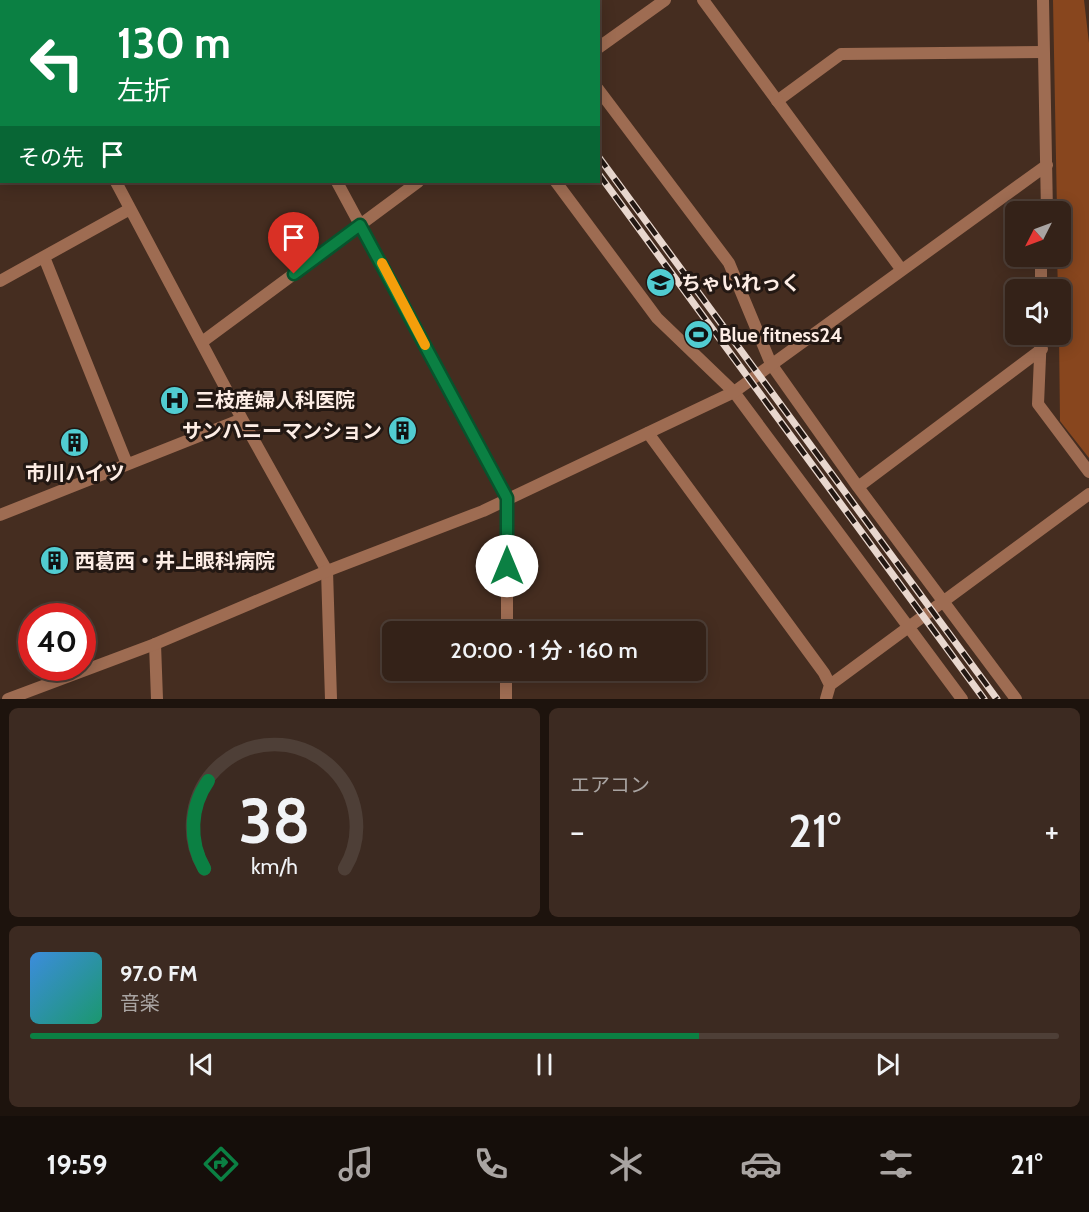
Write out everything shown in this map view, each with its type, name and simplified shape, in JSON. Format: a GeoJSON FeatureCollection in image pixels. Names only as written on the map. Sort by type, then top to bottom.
{"type":"FeatureCollection","features":[{"type":"Feature","properties":{"kind":"street"},"geometry":{"type":"LineString","coordinates":[[600,47],[665,0]]}},
{"type":"Feature","properties":{"kind":"street"},"geometry":{"type":"LineString","coordinates":[[703,0],[901,269]]}},
{"type":"Feature","properties":{"kind":"street"},"geometry":{"type":"LineString","coordinates":[[1043,0],[1047,201]]}},
{"type":"Feature","properties":{"kind":"street"},"geometry":{"type":"LineString","coordinates":[[777,101],[841,54],[1043,52]]}},
{"type":"Feature","properties":{"kind":"street"},"geometry":{"type":"LineString","coordinates":[[600,92],[729,263],[771,364],[858,488],[1016,699]]}},
{"type":"Feature","properties":{"kind":"street"},"geometry":{"type":"LineString","coordinates":[[8,699],[155,644],[327,571],[483,511],[734,392],[1047,165]]}},
{"type":"Feature","properties":{"kind":"street"},"geometry":{"type":"LineString","coordinates":[[117,183],[242,419],[327,571],[331,699]]}},
{"type":"Feature","properties":{"kind":"street"},"geometry":{"type":"LineString","coordinates":[[338,183],[507,498],[507,621]]}},
{"type":"Feature","properties":{"kind":"street"},"geometry":{"type":"LineString","coordinates":[[202,342],[417,183]]}},
{"type":"Feature","properties":{"kind":"street"},"geometry":{"type":"LineString","coordinates":[[557,183],[657,318],[734,392],[962,699]]}},
{"type":"Feature","properties":{"kind":"street"},"geometry":{"type":"LineString","coordinates":[[0,281],[130,209]]}},
{"type":"Feature","properties":{"kind":"street"},"geometry":{"type":"LineString","coordinates":[[44,257],[127,464]]}},
{"type":"Feature","properties":{"kind":"street"},"geometry":{"type":"LineString","coordinates":[[1041,345],[1038,404],[1089,472]]}},
{"type":"Feature","properties":{"kind":"street"},"geometry":{"type":"LineString","coordinates":[[858,488],[1041,349]]}},
{"type":"Feature","properties":{"kind":"street"},"geometry":{"type":"LineString","coordinates":[[0,515],[242,419]]}},
{"type":"Feature","properties":{"kind":"street"},"geometry":{"type":"LineString","coordinates":[[648,433],[817,663],[830,685]]}},
{"type":"Feature","properties":{"kind":"street"},"geometry":{"type":"LineString","coordinates":[[826,699],[830,685],[1089,494]]}},
{"type":"Feature","properties":{"kind":"street"},"geometry":{"type":"LineString","coordinates":[[155,644],[157,699]]}},
{"type":"Feature","properties":{"kind":"street"},"geometry":{"type":"LineString","coordinates":[[506,681],[506,699]]}},
{"type":"Feature","properties":{"kind":"shaded area"},"geometry":{"type":"Polygon","coordinates":[[[1053,0],[1084,0],[1089,43],[1089,458],[1060,421],[1059,345],[1071,345],[1071,279],[1058,279],[1057,267],[1071,267],[1071,201],[1057,201],[1053,0]]]}},
{"type":"Feature","properties":{"kind":"railway"},"geometry":{"type":"LineString","coordinates":[[600,159],[997,699]]}},
{"type":"Feature","properties":{"kind":"railway"},"geometry":{"type":"LineString","coordinates":[[600,176],[984,699]]}},
{"type":"Feature","properties":{"kind":"slow traffic"},"geometry":{"type":"LineString","coordinates":[[382,263],[425,345]]}},
{"type":"Feature","properties":{"kind":"place","name":"ちゃいれっく"},"geometry":{"type":"Point","coordinates":[660,283]}},
{"type":"Feature","properties":{"kind":"place","name":"Blue fitness24"},"geometry":{"type":"Point","coordinates":[698,335]}},
{"type":"Feature","properties":{"kind":"place","name":"三枝産婦人科医院"},"geometry":{"type":"Point","coordinates":[174,400]}},
{"type":"Feature","properties":{"kind":"place","name":"サンハニーマンション"},"geometry":{"type":"Point","coordinates":[403,431]}},
{"type":"Feature","properties":{"kind":"place","name":"市川ハイツ"},"geometry":{"type":"Point","coordinates":[75,443]}},
{"type":"Feature","properties":{"kind":"place","name":"西葛西・井上眼科病院"},"geometry":{"type":"Point","coordinates":[54,561]}},
{"type":"Feature","properties":{"kind":"route"},"geometry":{"type":"LineString","coordinates":[[294,274],[360,225],[507,498],[507,566]]}}]}
